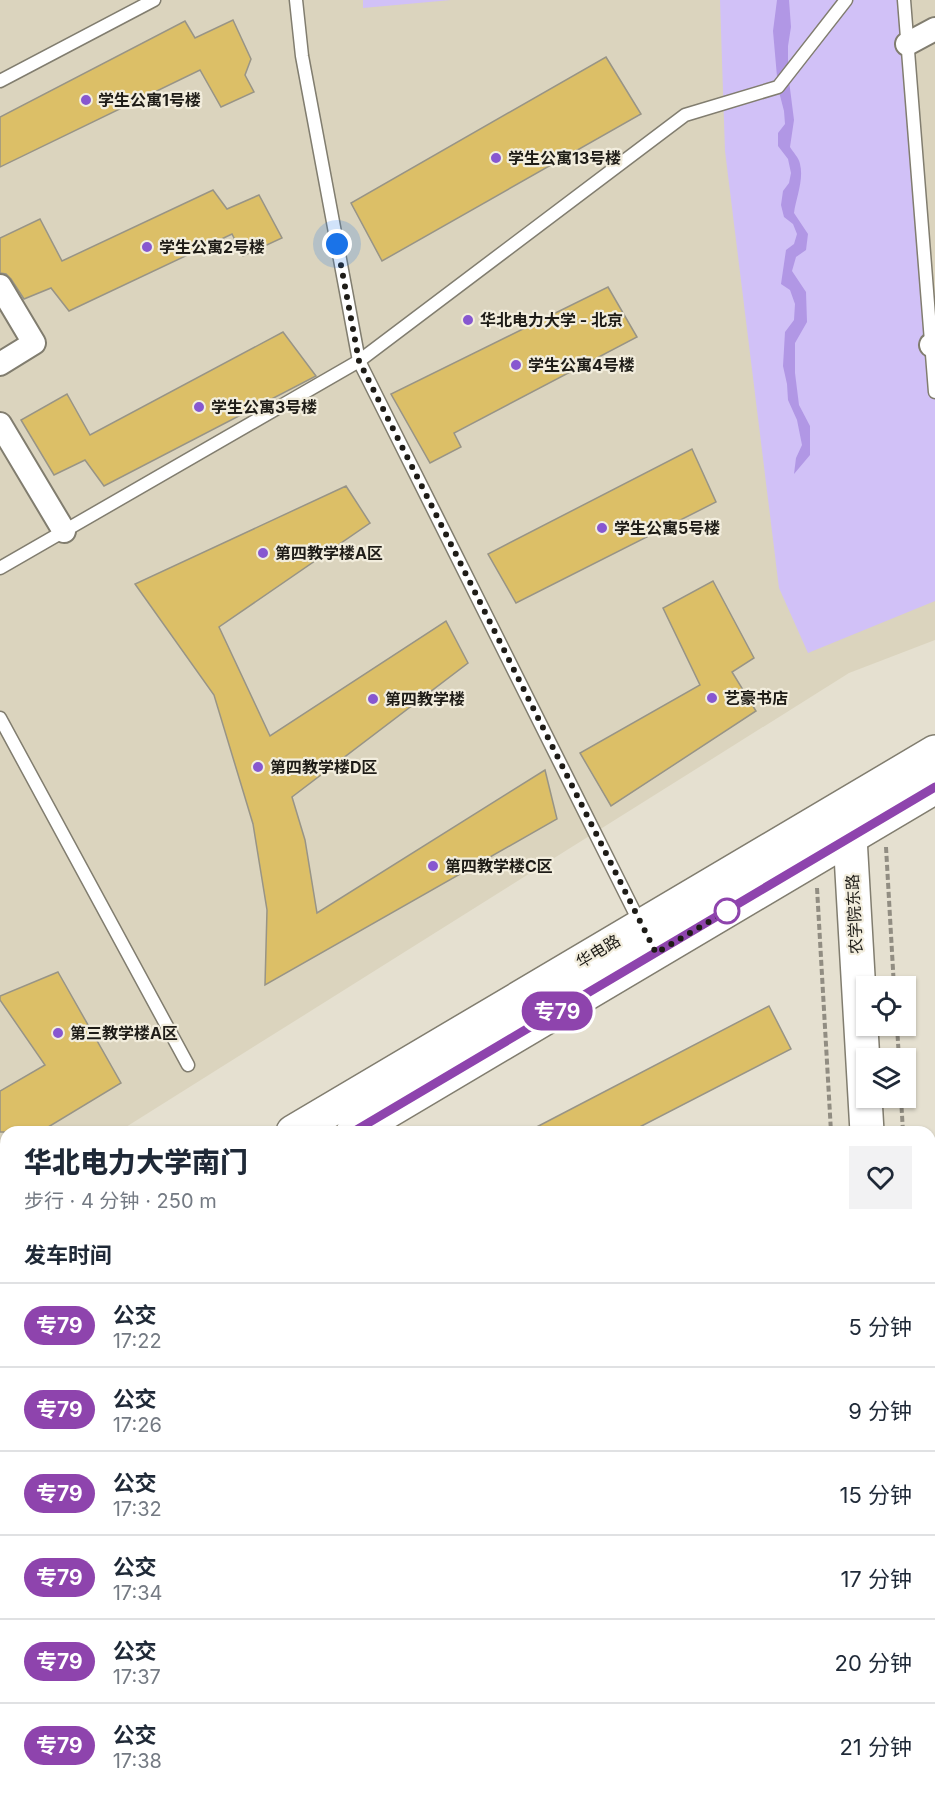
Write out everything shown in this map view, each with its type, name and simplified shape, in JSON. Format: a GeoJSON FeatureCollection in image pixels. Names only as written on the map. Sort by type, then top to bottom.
{"type":"FeatureCollection","features":[{"type":"Feature","properties":{"kind":"street"},"geometry":{"type":"LineString","coordinates":[[908,44],[935,29]]}},
{"type":"Feature","properties":{"kind":"street"},"geometry":{"type":"LineString","coordinates":[[0,286],[34,343],[0,364]]}},
{"type":"Feature","properties":{"kind":"street"},"geometry":{"type":"LineString","coordinates":[[0,424],[64,531]]}},
{"type":"Feature","properties":{"kind":"street","name":"华电路"},"geometry":{"type":"LineString","coordinates":[[362,1126],[649,939],[848,803],[935,752]]}},
{"type":"Feature","properties":{"kind":"street","name":"华电路"},"geometry":{"type":"LineString","coordinates":[[304,1126],[649,939],[850,837],[935,787]]}},
{"type":"Feature","properties":{"kind":"street","name":"农学院东路"},"geometry":{"type":"LineString","coordinates":[[848,803],[867,1126]]}},
{"type":"Feature","properties":{"kind":"lane"},"geometry":{"type":"LineString","coordinates":[[0,81],[154,0]]}},
{"type":"Feature","properties":{"kind":"lane"},"geometry":{"type":"LineString","coordinates":[[296,0],[302,56],[359,361],[649,939]]}},
{"type":"Feature","properties":{"kind":"lane"},"geometry":{"type":"LineString","coordinates":[[0,568],[359,361],[685,115],[777,87],[846,0]]}},
{"type":"Feature","properties":{"kind":"lane"},"geometry":{"type":"LineString","coordinates":[[904,0],[929,242],[935,392]]}},
{"type":"Feature","properties":{"kind":"lane"},"geometry":{"type":"LineString","coordinates":[[0,718],[188,1065]]}},
{"type":"Feature","properties":{"kind":"path"},"geometry":{"type":"LineString","coordinates":[[887,861],[893,976]]}},
{"type":"Feature","properties":{"kind":"path"},"geometry":{"type":"LineString","coordinates":[[818,899],[831,1126]]}},
{"type":"Feature","properties":{"kind":"path"},"geometry":{"type":"LineString","coordinates":[[902,1108],[903,1126]]}},
{"type":"Feature","properties":{"kind":"shaded area","name":"华北电力大学 - 北京"},"geometry":{"type":"Polygon","coordinates":[[[0,0],[935,0],[935,640],[849,673],[128,1126],[0,1126],[0,0]]]}},
{"type":"Feature","properties":{"kind":"shaded area"},"geometry":{"type":"Polygon","coordinates":[[[363,0],[451,0],[363,8],[363,0]]]}},
{"type":"Feature","properties":{"kind":"shaded area"},"geometry":{"type":"Polygon","coordinates":[[[720,0],[903,0],[935,392],[935,601],[808,653],[779,588],[725,151],[720,0]]]}},
{"type":"Feature","properties":{"kind":"shaded area"},"geometry":{"type":"Polygon","coordinates":[[[777,0],[789,0],[791,27],[788,73],[794,120],[790,147],[801,170],[794,213],[808,234],[806,250],[796,257],[792,271],[806,292],[807,322],[795,343],[795,373],[799,405],[810,426],[810,455],[794,474],[796,458],[802,445],[797,420],[788,400],[783,366],[785,332],[794,320],[795,304],[790,290],[781,284],[786,250],[794,244],[797,234],[793,224],[784,217],[781,205],[783,191],[789,183],[791,173],[788,159],[778,146],[778,133],[785,124],[778,88],[773,31],[777,0]]]}},
{"type":"Feature","properties":{"kind":"building","name":"学生公寓1号楼"},"geometry":{"type":"Polygon","coordinates":[[[233,20],[251,59],[245,75],[254,92],[221,107],[200,70],[0,167],[0,117],[185,21],[195,38],[233,20]]]}},
{"type":"Feature","properties":{"kind":"building","name":"学生公寓13号楼"},"geometry":{"type":"Polygon","coordinates":[[[606,57],[641,114],[382,261],[351,203],[606,57]]]}},
{"type":"Feature","properties":{"kind":"building","name":"学生公寓2号楼"},"geometry":{"type":"Polygon","coordinates":[[[213,190],[227,209],[259,195],[282,238],[243,256],[232,234],[69,311],[51,288],[24,299],[11,279],[6,274],[0,273],[0,238],[40,219],[62,261],[213,190]]]}},
{"type":"Feature","properties":{"kind":"building","name":"学生公寓4号楼"},"geometry":{"type":"Polygon","coordinates":[[[608,287],[637,337],[454,433],[461,447],[430,463],[391,394],[608,287]]]}},
{"type":"Feature","properties":{"kind":"building","name":"学生公寓3号楼"},"geometry":{"type":"Polygon","coordinates":[[[283,332],[316,376],[104,486],[85,460],[54,475],[21,420],[67,394],[90,435],[283,332]]]}},
{"type":"Feature","properties":{"kind":"building","name":"学生公寓5号楼"},"geometry":{"type":"Polygon","coordinates":[[[692,449],[716,502],[516,603],[488,554],[692,449]]]}},
{"type":"Feature","properties":{"kind":"building"},"geometry":{"type":"Polygon","coordinates":[[[346,486],[370,523],[219,627],[270,736],[446,621],[468,663],[292,797],[305,840],[317,913],[545,770],[557,819],[265,985],[267,910],[253,824],[214,695],[135,584],[346,486]]]}},
{"type":"Feature","properties":{"kind":"building","name":"艺豪书店"},"geometry":{"type":"Polygon","coordinates":[[[713,581],[754,658],[732,672],[756,711],[611,806],[580,753],[700,685],[663,608],[713,581]]]}},
{"type":"Feature","properties":{"kind":"building","name":"第三教学楼A区"},"geometry":{"type":"Polygon","coordinates":[[[58,972],[121,1083],[50,1126],[0,1126],[0,1091],[45,1065],[0,1000],[0,996],[58,972]]]}},
{"type":"Feature","properties":{"kind":"building"},"geometry":{"type":"Polygon","coordinates":[[[769,1006],[791,1049],[642,1126],[539,1126],[769,1006]]]}},
{"type":"Feature","properties":{"kind":"bus line","name":"专79"},"geometry":{"type":"LineString","coordinates":[[363,1126],[935,787]]}},
{"type":"Feature","properties":{"kind":"place","name":"学生公寓1号楼"},"geometry":{"type":"Point","coordinates":[86,100]}},
{"type":"Feature","properties":{"kind":"place","name":"学生公寓13号楼"},"geometry":{"type":"Point","coordinates":[496,158]}},
{"type":"Feature","properties":{"kind":"place","name":"学生公寓2号楼"},"geometry":{"type":"Point","coordinates":[147,247]}},
{"type":"Feature","properties":{"kind":"place","name":"华北电力大学 - 北京"},"geometry":{"type":"Point","coordinates":[468,320]}},
{"type":"Feature","properties":{"kind":"place","name":"学生公寓4号楼"},"geometry":{"type":"Point","coordinates":[516,365]}},
{"type":"Feature","properties":{"kind":"place","name":"学生公寓3号楼"},"geometry":{"type":"Point","coordinates":[199,407]}},
{"type":"Feature","properties":{"kind":"place","name":"学生公寓5号楼"},"geometry":{"type":"Point","coordinates":[602,528]}},
{"type":"Feature","properties":{"kind":"place","name":"第四教学楼A区"},"geometry":{"type":"Point","coordinates":[263,553]}},
{"type":"Feature","properties":{"kind":"place","name":"艺豪书店"},"geometry":{"type":"Point","coordinates":[712,698]}},
{"type":"Feature","properties":{"kind":"place","name":"第四教学楼"},"geometry":{"type":"Point","coordinates":[373,699]}},
{"type":"Feature","properties":{"kind":"place","name":"第四教学楼D区"},"geometry":{"type":"Point","coordinates":[258,767]}},
{"type":"Feature","properties":{"kind":"place","name":"第四教学楼C区"},"geometry":{"type":"Point","coordinates":[433,866]}},
{"type":"Feature","properties":{"kind":"place","name":"第三教学楼A区"},"geometry":{"type":"Point","coordinates":[58,1033]}},
{"type":"Feature","properties":{"kind":"route"},"geometry":{"type":"LineString","coordinates":[[337,244],[359,361],[656,953],[727,911]]}}]}
